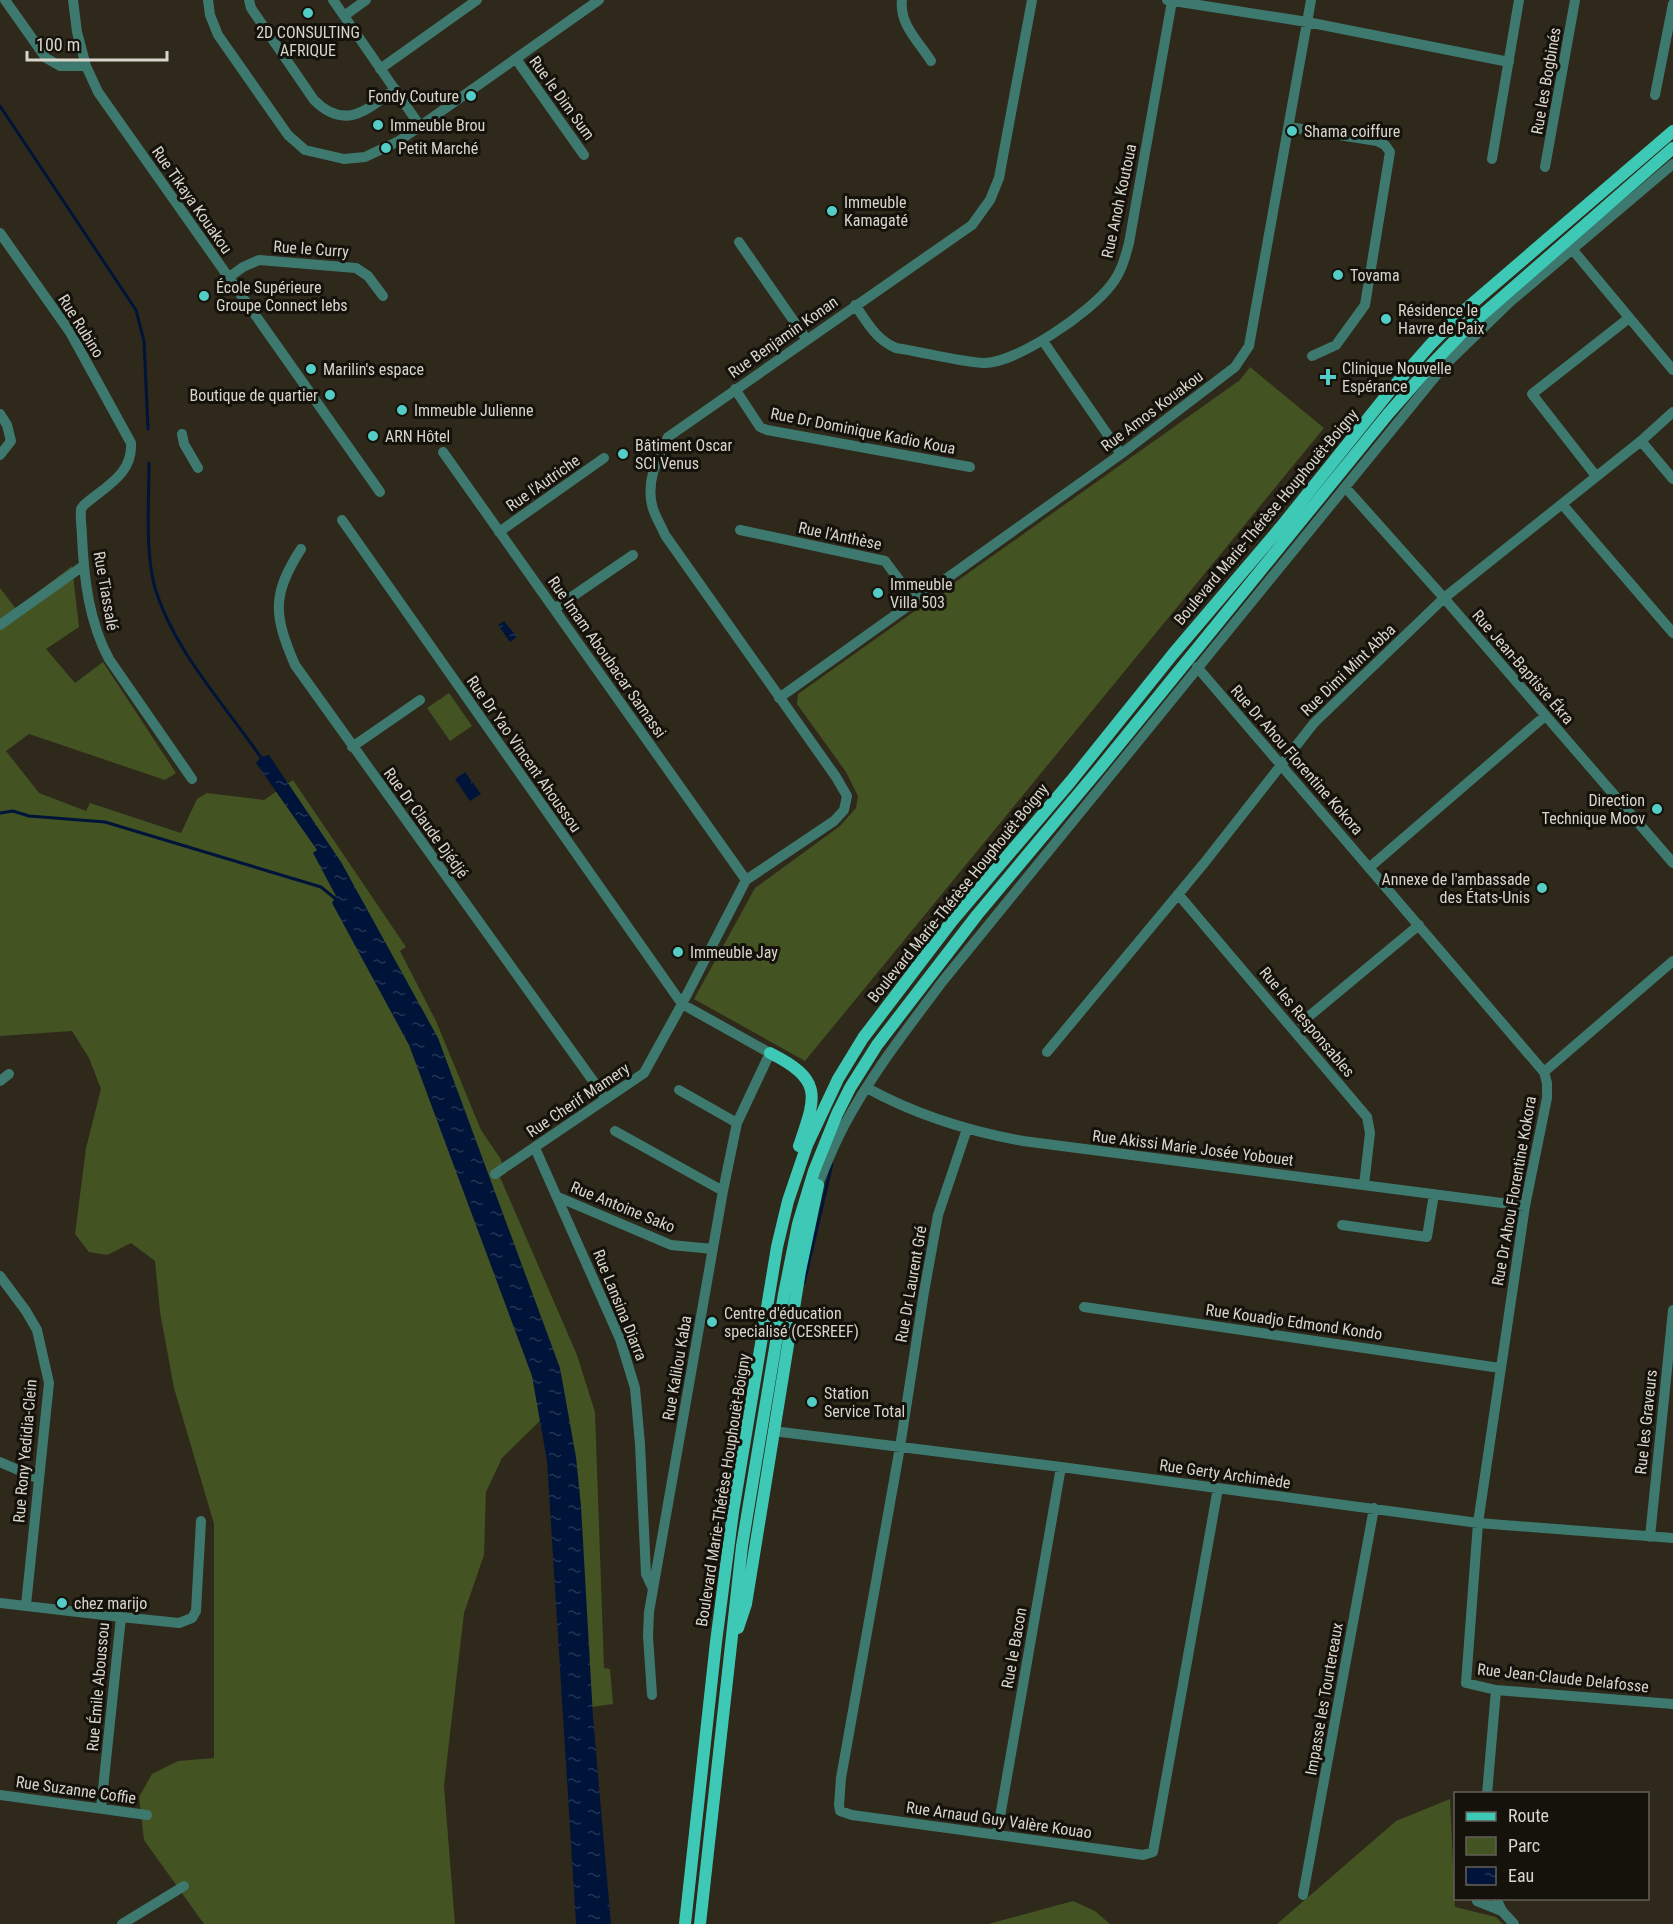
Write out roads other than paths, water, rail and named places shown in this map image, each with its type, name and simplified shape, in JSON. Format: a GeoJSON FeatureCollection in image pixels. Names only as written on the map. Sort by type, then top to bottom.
{"type":"FeatureCollection","features":[{"type":"Feature","properties":{"kind":"main road","name":"Boulevard Marie-Thérèse Houphouët-Boigny"},"geometry":{"type":"LineString","coordinates":[[685,1924],[716,1642],[733,1512],[777,1247],[788,1201],[807,1145],[824,1108],[857,1048],[952,921],[1071,781],[1173,654],[1431,344],[1467,308],[1673,131]]}},
{"type":"Feature","properties":{"kind":"main road","name":"Boulevard Marie-Thérèse Houphouët-Boigny"},"geometry":{"type":"LineString","coordinates":[[700,1924],[742,1546],[784,1294],[798,1224],[820,1154],[850,1088],[877,1045],[976,915],[1100,768],[1388,414],[1466,329],[1673,148]]}},
{"type":"Feature","properties":{"kind":"main road"},"geometry":{"type":"LineString","coordinates":[[770,1053],[798,1069],[806,1079],[812,1094],[811,1110],[789,1179],[788,1201]]}},
{"type":"Feature","properties":{"kind":"main road"},"geometry":{"type":"LineString","coordinates":[[731,1646],[746,1604],[800,1271],[818,1185]]}},
{"type":"Feature","properties":{"kind":"street"},"geometry":{"type":"LineString","coordinates":[[5,0],[46,58],[54,65],[86,66]]}},
{"type":"Feature","properties":{"kind":"street","name":"Rue Tikaya Kouakou"},"geometry":{"type":"LineString","coordinates":[[73,0],[77,32],[86,66],[98,92],[380,492]]}},
{"type":"Feature","properties":{"kind":"street"},"geometry":{"type":"LineString","coordinates":[[208,0],[210,15],[218,35],[288,135],[306,150],[344,159],[365,157],[399,141],[599,0]]}},
{"type":"Feature","properties":{"kind":"street"},"geometry":{"type":"LineString","coordinates":[[249,0],[251,8],[322,109],[350,116],[364,112],[394,89]]}},
{"type":"Feature","properties":{"kind":"street"},"geometry":{"type":"LineString","coordinates":[[333,0],[420,126]]}},
{"type":"Feature","properties":{"kind":"street"},"geometry":{"type":"LineString","coordinates":[[344,16],[366,0]]}},
{"type":"Feature","properties":{"kind":"street"},"geometry":{"type":"LineString","coordinates":[[380,69],[477,0]]}},
{"type":"Feature","properties":{"kind":"street"},"geometry":{"type":"LineString","coordinates":[[902,0],[901,9],[904,21],[932,61]]}},
{"type":"Feature","properties":{"kind":"street","name":"Rue Benjamin Konan"},"geometry":{"type":"LineString","coordinates":[[779,698],[665,535],[652,506],[651,477],[668,437],[972,225],[990,200],[999,178],[1032,0]]}},
{"type":"Feature","properties":{"kind":"street"},"geometry":{"type":"LineString","coordinates":[[1169,0],[1307,22],[1509,62]]}},
{"type":"Feature","properties":{"kind":"street","name":"Rue Anoh Koutoua"},"geometry":{"type":"LineString","coordinates":[[855,305],[879,338],[896,348],[984,363],[1008,359],[1043,341],[1091,305],[1111,286],[1123,265],[1129,243],[1169,0]]}},
{"type":"Feature","properties":{"kind":"street","name":"Rue Amos Kouakou"},"geometry":{"type":"LineString","coordinates":[[779,698],[1121,454],[1235,366],[1249,346],[1311,0]]}},
{"type":"Feature","properties":{"kind":"street"},"geometry":{"type":"LineString","coordinates":[[1491,159],[1519,0]]}},
{"type":"Feature","properties":{"kind":"street","name":"Rue les Bogbinés"},"geometry":{"type":"LineString","coordinates":[[1545,167],[1575,0]]}},
{"type":"Feature","properties":{"kind":"street"},"geometry":{"type":"LineString","coordinates":[[1655,95],[1673,4]]}},
{"type":"Feature","properties":{"kind":"street","name":"Rue le Dim Sum"},"geometry":{"type":"LineString","coordinates":[[516,59],[585,154]]}},
{"type":"Feature","properties":{"kind":"street"},"geometry":{"type":"LineString","coordinates":[[1289,127],[1377,141],[1385,145],[1390,152],[1365,305],[1336,345],[1312,356]]}},
{"type":"Feature","properties":{"kind":"street"},"geometry":{"type":"LineString","coordinates":[[798,1224],[811,1202],[845,1124],[888,1055],[942,982],[1197,667],[1347,489],[1443,368],[1495,316],[1575,254],[1673,164]]}},
{"type":"Feature","properties":{"kind":"street","name":"Rue Rubino"},"geometry":{"type":"LineString","coordinates":[[0,233],[70,332],[129,439]]}},
{"type":"Feature","properties":{"kind":"street"},"geometry":{"type":"LineString","coordinates":[[739,242],[807,340]]}},
{"type":"Feature","properties":{"kind":"street"},"geometry":{"type":"LineString","coordinates":[[1575,254],[1673,370]]}},
{"type":"Feature","properties":{"kind":"street","name":"Rue le Curry"},"geometry":{"type":"LineString","coordinates":[[228,278],[243,267],[259,260],[356,268],[368,276],[383,296]]}},
{"type":"Feature","properties":{"kind":"street"},"geometry":{"type":"LineString","coordinates":[[1596,476],[1532,394],[1629,318]]}},
{"type":"Feature","properties":{"kind":"street"},"geometry":{"type":"LineString","coordinates":[[1043,341],[1121,454]]}},
{"type":"Feature","properties":{"kind":"street","name":"Rue Dr Dominique Kadio Koua"},"geometry":{"type":"LineString","coordinates":[[735,389],[760,427],[767,430],[970,467]]}},
{"type":"Feature","properties":{"kind":"street","name":"Rue Dimi Mint Abba"},"geometry":{"type":"LineString","coordinates":[[1047,1052],[1178,894],[1314,723],[1444,598],[1641,441],[1673,412]]}},
{"type":"Feature","properties":{"kind":"street"},"geometry":{"type":"LineString","coordinates":[[0,414],[7,424],[11,441],[0,455]]}},
{"type":"Feature","properties":{"kind":"street"},"geometry":{"type":"LineString","coordinates":[[182,434],[184,444],[198,468]]}},
{"type":"Feature","properties":{"kind":"street","name":"Rue Tiassalé"},"geometry":{"type":"LineString","coordinates":[[129,439],[132,456],[125,471],[81,509],[83,566],[93,620],[99,640],[109,659],[192,779]]}},
{"type":"Feature","properties":{"kind":"street"},"geometry":{"type":"LineString","coordinates":[[1641,441],[1673,478]]}},
{"type":"Feature","properties":{"kind":"street","name":"Rue Imam Aboubacar Samassi"},"geometry":{"type":"LineString","coordinates":[[443,452],[746,880]]}},
{"type":"Feature","properties":{"kind":"street","name":"Rue l'Autriche"},"geometry":{"type":"LineString","coordinates":[[500,532],[604,458]]}},
{"type":"Feature","properties":{"kind":"street","name":"Rue Jean-Baptiste Ékra"},"geometry":{"type":"LineString","coordinates":[[1347,489],[1673,863]]}},
{"type":"Feature","properties":{"kind":"street"},"geometry":{"type":"LineString","coordinates":[[1562,504],[1673,633]]}},
{"type":"Feature","properties":{"kind":"street","name":"Rue Dr Yao Vincent Ahoussou"},"geometry":{"type":"LineString","coordinates":[[342,520],[682,1004]]}},
{"type":"Feature","properties":{"kind":"street","name":"Rue l'Anthèse"},"geometry":{"type":"LineString","coordinates":[[740,530],[885,561],[914,600]]}},
{"type":"Feature","properties":{"kind":"street","name":"Rue Dr Claude Djédjé"},"geometry":{"type":"LineString","coordinates":[[301,549],[283,582],[278,601],[279,620],[284,640],[295,665],[606,1099]]}},
{"type":"Feature","properties":{"kind":"street"},"geometry":{"type":"LineString","coordinates":[[554,609],[633,555]]}},
{"type":"Feature","properties":{"kind":"street"},"geometry":{"type":"LineString","coordinates":[[0,625],[83,566]]}},
{"type":"Feature","properties":{"kind":"street","name":"Rue Dr Ahou Florentine Kokora"},"geometry":{"type":"LineString","coordinates":[[1197,667],[1544,1072],[1547,1083],[1546,1098],[1525,1206],[1478,1523]]}},
{"type":"Feature","properties":{"kind":"street","name":"Rue Cherif Mamery"},"geometry":{"type":"LineString","coordinates":[[495,1174],[644,1073],[746,880],[834,820],[844,810],[847,802],[840,783],[779,698]]}},
{"type":"Feature","properties":{"kind":"street"},"geometry":{"type":"LineString","coordinates":[[352,747],[420,700]]}},
{"type":"Feature","properties":{"kind":"street"},"geometry":{"type":"LineString","coordinates":[[1370,867],[1545,716]]}},
{"type":"Feature","properties":{"kind":"street","name":"Rue les Responsables"},"geometry":{"type":"LineString","coordinates":[[1178,894],[1367,1117],[1370,1133],[1364,1185]]}},
{"type":"Feature","properties":{"kind":"street"},"geometry":{"type":"LineString","coordinates":[[1302,1022],[1419,925]]}},
{"type":"Feature","properties":{"kind":"street"},"geometry":{"type":"LineString","coordinates":[[1544,1072],[1673,961]]}},
{"type":"Feature","properties":{"kind":"street"},"geometry":{"type":"LineString","coordinates":[[682,1004],[770,1053]]}},
{"type":"Feature","properties":{"kind":"street","name":"Rue Kalilou Kaba"},"geometry":{"type":"LineString","coordinates":[[652,1695],[648,1636],[649,1612],[712,1249],[737,1123],[770,1053]]}},
{"type":"Feature","properties":{"kind":"street"},"geometry":{"type":"LineString","coordinates":[[0,1081],[9,1074]]}},
{"type":"Feature","properties":{"kind":"street","name":"Rue Akissi Marie Josée Yobouet"},"geometry":{"type":"LineString","coordinates":[[867,1088],[901,1106],[981,1134],[1525,1206]]}},
{"type":"Feature","properties":{"kind":"street"},"geometry":{"type":"LineString","coordinates":[[679,1090],[737,1123]]}},
{"type":"Feature","properties":{"kind":"street","name":"Rue Dr Laurent Gré"},"geometry":{"type":"LineString","coordinates":[[900,1447],[938,1215],[967,1129]]}},
{"type":"Feature","properties":{"kind":"street"},"geometry":{"type":"LineString","coordinates":[[615,1131],[723,1191]]}},
{"type":"Feature","properties":{"kind":"street","name":"Rue Lansina Diarra"},"geometry":{"type":"LineString","coordinates":[[535,1148],[620,1339],[635,1388],[646,1574],[653,1589]]}},
{"type":"Feature","properties":{"kind":"street"},"geometry":{"type":"LineString","coordinates":[[1342,1225],[1427,1237],[1434,1194]]}},
{"type":"Feature","properties":{"kind":"street","name":"Rue Antoine Sako"},"geometry":{"type":"LineString","coordinates":[[558,1197],[671,1245],[712,1249]]}},
{"type":"Feature","properties":{"kind":"street","name":"Rue Rony Yedidia-Clein"},"geometry":{"type":"LineString","coordinates":[[0,1276],[37,1330],[49,1383],[26,1605]]}},
{"type":"Feature","properties":{"kind":"street","name":"Rue Kouadjo Edmond Kondo"},"geometry":{"type":"LineString","coordinates":[[1084,1306],[1500,1368]]}},
{"type":"Feature","properties":{"kind":"street","name":"Rue les Graveurs"},"geometry":{"type":"LineString","coordinates":[[1650,1536],[1673,1310]]}},
{"type":"Feature","properties":{"kind":"street","name":"Rue Gerty Archimède"},"geometry":{"type":"LineString","coordinates":[[774,1431],[1478,1523],[1673,1538]]}},
{"type":"Feature","properties":{"kind":"street","name":"Rue Arnaud Guy Valère Kouao"},"geometry":{"type":"LineString","coordinates":[[900,1447],[841,1778],[838,1805],[840,1810],[852,1815],[1143,1855],[1153,1852],[1158,1836],[1218,1488]]}},
{"type":"Feature","properties":{"kind":"street"},"geometry":{"type":"LineString","coordinates":[[0,1462],[39,1479]]}},
{"type":"Feature","properties":{"kind":"street","name":"Rue le Bacon"},"geometry":{"type":"LineString","coordinates":[[997,1834],[1061,1467]]}},
{"type":"Feature","properties":{"kind":"street","name":"Impasse les Tourtereaux"},"geometry":{"type":"LineString","coordinates":[[1303,1894],[1374,1508]]}},
{"type":"Feature","properties":{"kind":"street"},"geometry":{"type":"LineString","coordinates":[[121,1617],[179,1623],[192,1618],[196,1611],[201,1521]]}},
{"type":"Feature","properties":{"kind":"street","name":"Rue Jean-Claude Delafosse"},"geometry":{"type":"LineString","coordinates":[[1478,1523],[1466,1680],[1468,1684],[1496,1690],[1673,1704]]}},
{"type":"Feature","properties":{"kind":"street","name":"Rue Émile Aboussou"},"geometry":{"type":"LineString","coordinates":[[0,1603],[121,1617],[101,1808]]}},
{"type":"Feature","properties":{"kind":"street"},"geometry":{"type":"LineString","coordinates":[[1487,1792],[1496,1690]]}},
{"type":"Feature","properties":{"kind":"street","name":"Rue Suzanne Coffie"},"geometry":{"type":"LineString","coordinates":[[0,1795],[147,1815]]}},
{"type":"Feature","properties":{"kind":"street"},"geometry":{"type":"LineString","coordinates":[[122,1924],[184,1886]]}},
{"type":"Feature","properties":{"kind":"street"},"geometry":{"type":"LineString","coordinates":[[1478,1900],[1502,1911]]}},
{"type":"Feature","properties":{"kind":"street"},"geometry":{"type":"LineString","coordinates":[[1496,1900],[1502,1911],[1514,1924]]}},
{"type":"Feature","properties":{"kind":"water"},"geometry":{"type":"Polygon","coordinates":[[[504,621],[517,637],[510,642],[498,625],[504,621]]]}},
{"type":"Feature","properties":{"kind":"water"},"geometry":{"type":"Polygon","coordinates":[[[269,755],[341,862],[438,1038],[560,1368],[576,1457],[581,1506],[593,1717],[611,1924],[576,1924],[547,1461],[532,1376],[409,1045],[332,903],[336,896],[313,853],[317,850],[256,763],[261,757],[269,755]]]}},
{"type":"Feature","properties":{"kind":"water"},"geometry":{"type":"Polygon","coordinates":[[[465,772],[481,794],[470,801],[455,779],[465,772]]]}},
{"type":"Feature","properties":{"kind":"waterway"},"geometry":{"type":"LineString","coordinates":[[0,106],[136,310],[144,341],[148,429]]}},
{"type":"Feature","properties":{"kind":"waterway"},"geometry":{"type":"LineString","coordinates":[[149,463],[148,526],[155,588],[187,656],[262,759]]}},
{"type":"Feature","properties":{"kind":"waterway"},"geometry":{"type":"LineString","coordinates":[[0,813],[13,811],[29,816],[105,822],[321,887],[337,900]]}},
{"type":"Feature","properties":{"kind":"waterway"},"geometry":{"type":"LineString","coordinates":[[804,1283],[832,1164]]}},
{"type":"Feature","properties":{"kind":"place","name":"2D CONSULTING AFRIQUE"},"geometry":{"type":"Point","coordinates":[308,13]}},
{"type":"Feature","properties":{"kind":"place","name":"Fondy Couture"},"geometry":{"type":"Point","coordinates":[471,96]}},
{"type":"Feature","properties":{"kind":"place","name":"Immeuble Brou"},"geometry":{"type":"Point","coordinates":[378,125]}},
{"type":"Feature","properties":{"kind":"place","name":"Shama coiffure"},"geometry":{"type":"Point","coordinates":[1292,131]}},
{"type":"Feature","properties":{"kind":"place","name":"Petit Marché"},"geometry":{"type":"Point","coordinates":[386,148]}},
{"type":"Feature","properties":{"kind":"place","name":"Immeuble Kamagaté"},"geometry":{"type":"Point","coordinates":[832,211]}},
{"type":"Feature","properties":{"kind":"place","name":"Tovama"},"geometry":{"type":"Point","coordinates":[1338,275]}},
{"type":"Feature","properties":{"kind":"place","name":"École Supérieure Groupe Connect Iebs"},"geometry":{"type":"Point","coordinates":[204,296]}},
{"type":"Feature","properties":{"kind":"place","name":"Résidence le Havre de Paix"},"geometry":{"type":"Point","coordinates":[1386,319]}},
{"type":"Feature","properties":{"kind":"place","name":"Marilin's espace"},"geometry":{"type":"Point","coordinates":[311,369]}},
{"type":"Feature","properties":{"kind":"place","name":"Clinique Nouvelle Espérance"},"geometry":{"type":"Point","coordinates":[1328,377]}},
{"type":"Feature","properties":{"kind":"place","name":"Boutique de quartier"},"geometry":{"type":"Point","coordinates":[330,395]}},
{"type":"Feature","properties":{"kind":"place","name":"Immeuble Julienne"},"geometry":{"type":"Point","coordinates":[402,410]}},
{"type":"Feature","properties":{"kind":"place","name":"ARN Hôtel"},"geometry":{"type":"Point","coordinates":[373,436]}},
{"type":"Feature","properties":{"kind":"place","name":"Bâtiment Oscar SCI Venus"},"geometry":{"type":"Point","coordinates":[623,454]}},
{"type":"Feature","properties":{"kind":"place","name":"Immeuble Villa 503"},"geometry":{"type":"Point","coordinates":[878,593]}},
{"type":"Feature","properties":{"kind":"place","name":"Direction Technique Moov"},"geometry":{"type":"Point","coordinates":[1657,809]}},
{"type":"Feature","properties":{"kind":"place","name":"Annexe de l'ambassade des États-Unis"},"geometry":{"type":"Point","coordinates":[1542,888]}},
{"type":"Feature","properties":{"kind":"place","name":"Immeuble Jay"},"geometry":{"type":"Point","coordinates":[678,952]}},
{"type":"Feature","properties":{"kind":"place","name":"Centre d'éducation specialisé (CESREEF)"},"geometry":{"type":"Point","coordinates":[712,1322]}},
{"type":"Feature","properties":{"kind":"place","name":"Station Service Total"},"geometry":{"type":"Point","coordinates":[812,1402]}},
{"type":"Feature","properties":{"kind":"place","name":"chez marijo"},"geometry":{"type":"Point","coordinates":[62,1603]}}]}
